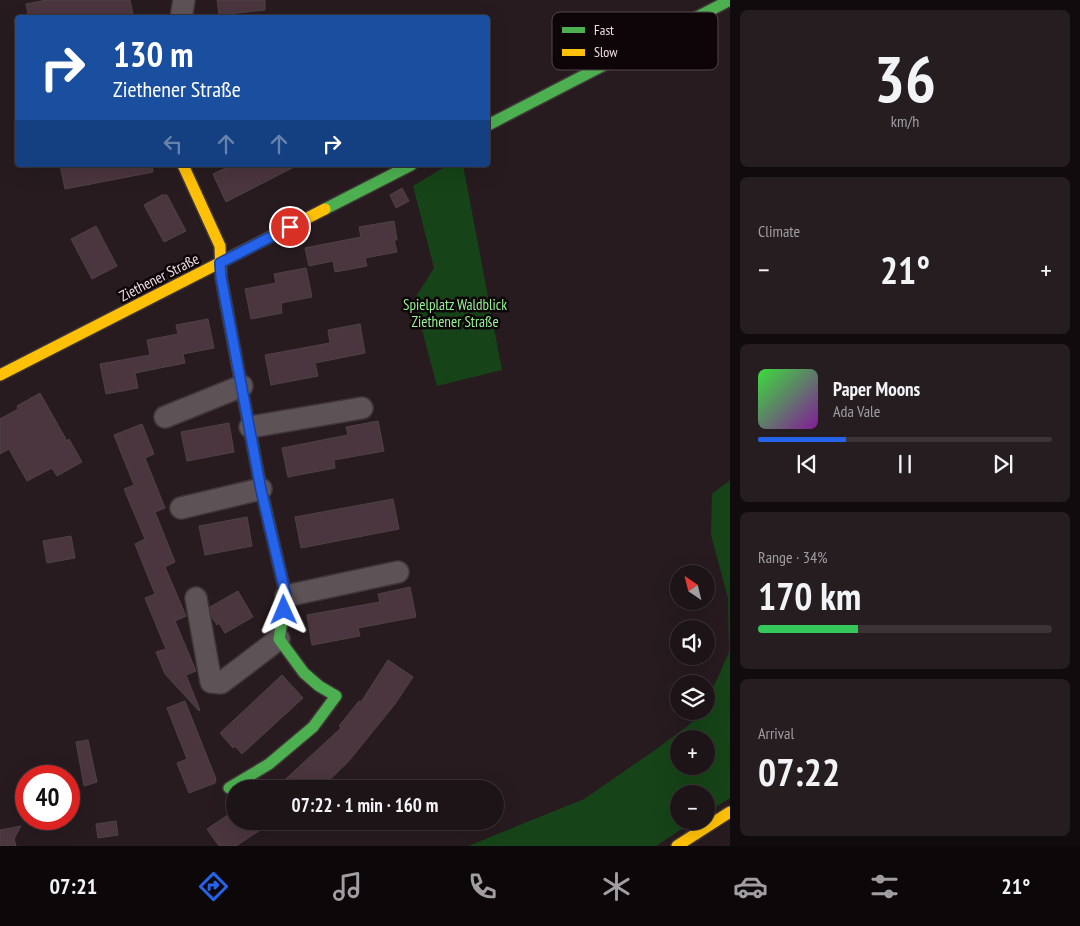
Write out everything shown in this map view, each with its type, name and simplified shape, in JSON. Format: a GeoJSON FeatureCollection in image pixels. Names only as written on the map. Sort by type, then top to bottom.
{"type":"FeatureCollection","features":[{"type":"Feature","properties":{"kind":"street"},"geometry":{"type":"LineString","coordinates":[[182,15],[184,0]]}},
{"type":"Feature","properties":{"kind":"street"},"geometry":{"type":"LineString","coordinates":[[707,12],[730,0]]}},
{"type":"Feature","properties":{"kind":"street"},"geometry":{"type":"LineString","coordinates":[[490,124],[594,70]]}},
{"type":"Feature","properties":{"kind":"street"},"geometry":{"type":"LineString","coordinates":[[188,167],[220,246],[221,277],[261,490],[286,596],[279,639],[221,683],[211,682],[196,598]]}},
{"type":"Feature","properties":{"kind":"street","name":"Ziethener Straße"},"geometry":{"type":"LineString","coordinates":[[0,375],[407,167]]}},
{"type":"Feature","properties":{"kind":"street"},"geometry":{"type":"LineString","coordinates":[[165,417],[242,386]]}},
{"type":"Feature","properties":{"kind":"street"},"geometry":{"type":"LineString","coordinates":[[250,427],[362,408]]}},
{"type":"Feature","properties":{"kind":"street"},"geometry":{"type":"LineString","coordinates":[[181,508],[261,490]]}},
{"type":"Feature","properties":{"kind":"street"},"geometry":{"type":"LineString","coordinates":[[286,596],[398,572]]}},
{"type":"Feature","properties":{"kind":"street"},"geometry":{"type":"LineString","coordinates":[[242,780],[269,764],[313,727],[336,696],[319,686],[304,673],[279,639]]}},
{"type":"Feature","properties":{"kind":"street"},"geometry":{"type":"LineString","coordinates":[[677,846],[730,812]]}},
{"type":"Feature","properties":{"kind":"green space","name":"Spielplatz Waldblick Ziethener Straße"},"geometry":{"type":"Polygon","coordinates":[[[445,167],[463,167],[502,370],[437,386],[414,300],[434,268],[413,186],[445,167]]]}},
{"type":"Feature","properties":{"kind":"green space"},"geometry":{"type":"Polygon","coordinates":[[[730,480],[730,798],[715,807],[715,785],[670,785],[670,830],[680,830],[656,846],[468,846],[584,799],[670,739],[670,775],[715,775],[715,730],[682,730],[696,720],[715,720],[715,684],[729,652],[728,598],[711,535],[712,494],[730,480]]]}},
{"type":"Feature","properties":{"kind":"building"},"geometry":{"type":"Polygon","coordinates":[[[47,0],[130,0],[133,14],[28,15],[26,4],[47,0]]]}},
{"type":"Feature","properties":{"kind":"building"},"geometry":{"type":"Polygon","coordinates":[[[217,0],[265,0],[265,10],[219,15],[217,0]]]}},
{"type":"Feature","properties":{"kind":"building"},"geometry":{"type":"Polygon","coordinates":[[[60,167],[152,167],[153,172],[65,189],[60,167]]]}},
{"type":"Feature","properties":{"kind":"building"},"geometry":{"type":"Polygon","coordinates":[[[228,167],[294,167],[226,202],[213,174],[228,167]]]}},
{"type":"Feature","properties":{"kind":"building"},"geometry":{"type":"Polygon","coordinates":[[[402,188],[409,201],[396,208],[390,195],[402,188]]]}},
{"type":"Feature","properties":{"kind":"building"},"geometry":{"type":"Polygon","coordinates":[[[162,195],[167,195],[186,231],[164,242],[144,205],[162,195]]]}},
{"type":"Feature","properties":{"kind":"building"},"geometry":{"type":"Polygon","coordinates":[[[394,221],[397,240],[394,240],[397,252],[365,258],[367,266],[335,272],[333,261],[309,266],[305,248],[361,237],[359,227],[394,221]]]}},
{"type":"Feature","properties":{"kind":"building"},"geometry":{"type":"Polygon","coordinates":[[[96,226],[117,266],[92,279],[71,239],[96,226]]]}},
{"type":"Feature","properties":{"kind":"building"},"geometry":{"type":"Polygon","coordinates":[[[306,268],[312,297],[281,303],[282,313],[251,319],[245,289],[276,283],[274,274],[306,268]]]}},
{"type":"Feature","properties":{"kind":"building"},"geometry":{"type":"Polygon","coordinates":[[[208,319],[214,348],[183,354],[185,363],[135,373],[138,388],[106,394],[100,364],[150,355],[147,340],[178,334],[176,325],[208,319]]]}},
{"type":"Feature","properties":{"kind":"building"},"geometry":{"type":"Polygon","coordinates":[[[360,324],[365,353],[315,363],[318,376],[271,385],[265,355],[330,343],[328,330],[360,324]]]}},
{"type":"Feature","properties":{"kind":"building"},"geometry":{"type":"Polygon","coordinates":[[[40,393],[67,441],[69,439],[82,462],[57,476],[52,468],[27,481],[9,449],[0,454],[0,419],[18,409],[17,406],[40,393]]]}},
{"type":"Feature","properties":{"kind":"building"},"geometry":{"type":"Polygon","coordinates":[[[378,421],[384,451],[334,460],[335,468],[288,477],[282,448],[348,435],[346,427],[378,421]]]}},
{"type":"Feature","properties":{"kind":"building"},"geometry":{"type":"Polygon","coordinates":[[[229,423],[234,452],[187,461],[181,432],[229,423]]]}},
{"type":"Feature","properties":{"kind":"building"},"geometry":{"type":"Polygon","coordinates":[[[142,424],[154,454],[145,458],[165,508],[155,512],[175,562],[165,567],[186,616],[175,621],[196,671],[186,675],[199,711],[165,674],[156,652],[166,649],[145,598],[155,594],[135,544],[145,539],[124,489],[134,485],[114,435],[142,424]]]}},
{"type":"Feature","properties":{"kind":"building"},"geometry":{"type":"Polygon","coordinates":[[[393,499],[399,529],[301,548],[295,517],[393,499]]]}},
{"type":"Feature","properties":{"kind":"building"},"geometry":{"type":"Polygon","coordinates":[[[247,517],[252,546],[205,555],[199,526],[247,517]]]}},
{"type":"Feature","properties":{"kind":"building"},"geometry":{"type":"Polygon","coordinates":[[[71,536],[75,558],[47,563],[43,541],[71,536]]]}},
{"type":"Feature","properties":{"kind":"building"},"geometry":{"type":"Polygon","coordinates":[[[410,587],[416,617],[358,628],[360,636],[312,645],[307,615],[380,602],[378,594],[410,587]]]}},
{"type":"Feature","properties":{"kind":"building"},"geometry":{"type":"Polygon","coordinates":[[[238,591],[253,617],[225,633],[219,623],[217,625],[212,617],[210,607],[238,591]]]}},
{"type":"Feature","properties":{"kind":"building"},"geometry":{"type":"Polygon","coordinates":[[[388,660],[413,677],[395,704],[348,762],[329,780],[285,780],[341,728],[339,726],[359,701],[361,702],[388,660]]]}},
{"type":"Feature","properties":{"kind":"building"},"geometry":{"type":"Polygon","coordinates":[[[282,675],[303,698],[242,754],[235,746],[233,748],[220,733],[282,675]]]}},
{"type":"Feature","properties":{"kind":"building"},"geometry":{"type":"Polygon","coordinates":[[[185,701],[216,779],[215,783],[189,793],[177,763],[187,759],[167,708],[185,701]]]}},
{"type":"Feature","properties":{"kind":"building"},"geometry":{"type":"Polygon","coordinates":[[[88,740],[97,782],[84,786],[76,742],[88,740]]]}},
{"type":"Feature","properties":{"kind":"building"},"geometry":{"type":"Polygon","coordinates":[[[226,816],[226,830],[260,830],[236,846],[219,846],[207,829],[226,816]]]}},
{"type":"Feature","properties":{"kind":"building"},"geometry":{"type":"Polygon","coordinates":[[[116,821],[118,835],[98,838],[96,824],[116,821]]]}},
{"type":"Feature","properties":{"kind":"building"},"geometry":{"type":"Polygon","coordinates":[[[15,827],[15,830],[19,830],[14,839],[16,846],[0,846],[0,830],[15,827]]]}},
{"type":"Feature","properties":{"kind":"traffic: fast"},"geometry":{"type":"LineString","coordinates":[[707,12],[730,0]]}},
{"type":"Feature","properties":{"kind":"traffic: fast"},"geometry":{"type":"LineString","coordinates":[[490,124],[594,70]]}},
{"type":"Feature","properties":{"kind":"traffic: fast"},"geometry":{"type":"LineString","coordinates":[[325,209],[407,167]]}},
{"type":"Feature","properties":{"kind":"traffic: fast"},"geometry":{"type":"LineString","coordinates":[[242,780],[269,764],[313,727],[336,696],[319,686],[304,673],[279,639],[286,596],[261,489],[243,395]]}},
{"type":"Feature","properties":{"kind":"traffic: slow"},"geometry":{"type":"LineString","coordinates":[[184,167],[220,246],[221,277],[243,395]]}},
{"type":"Feature","properties":{"kind":"traffic: slow"},"geometry":{"type":"LineString","coordinates":[[0,375],[325,209]]}},
{"type":"Feature","properties":{"kind":"traffic: slow"},"geometry":{"type":"LineString","coordinates":[[677,846],[730,812]]}},
{"type":"Feature","properties":{"kind":"route"},"geometry":{"type":"LineString","coordinates":[[284,610],[286,596],[261,490],[221,277],[220,263],[290,227]]}}]}
